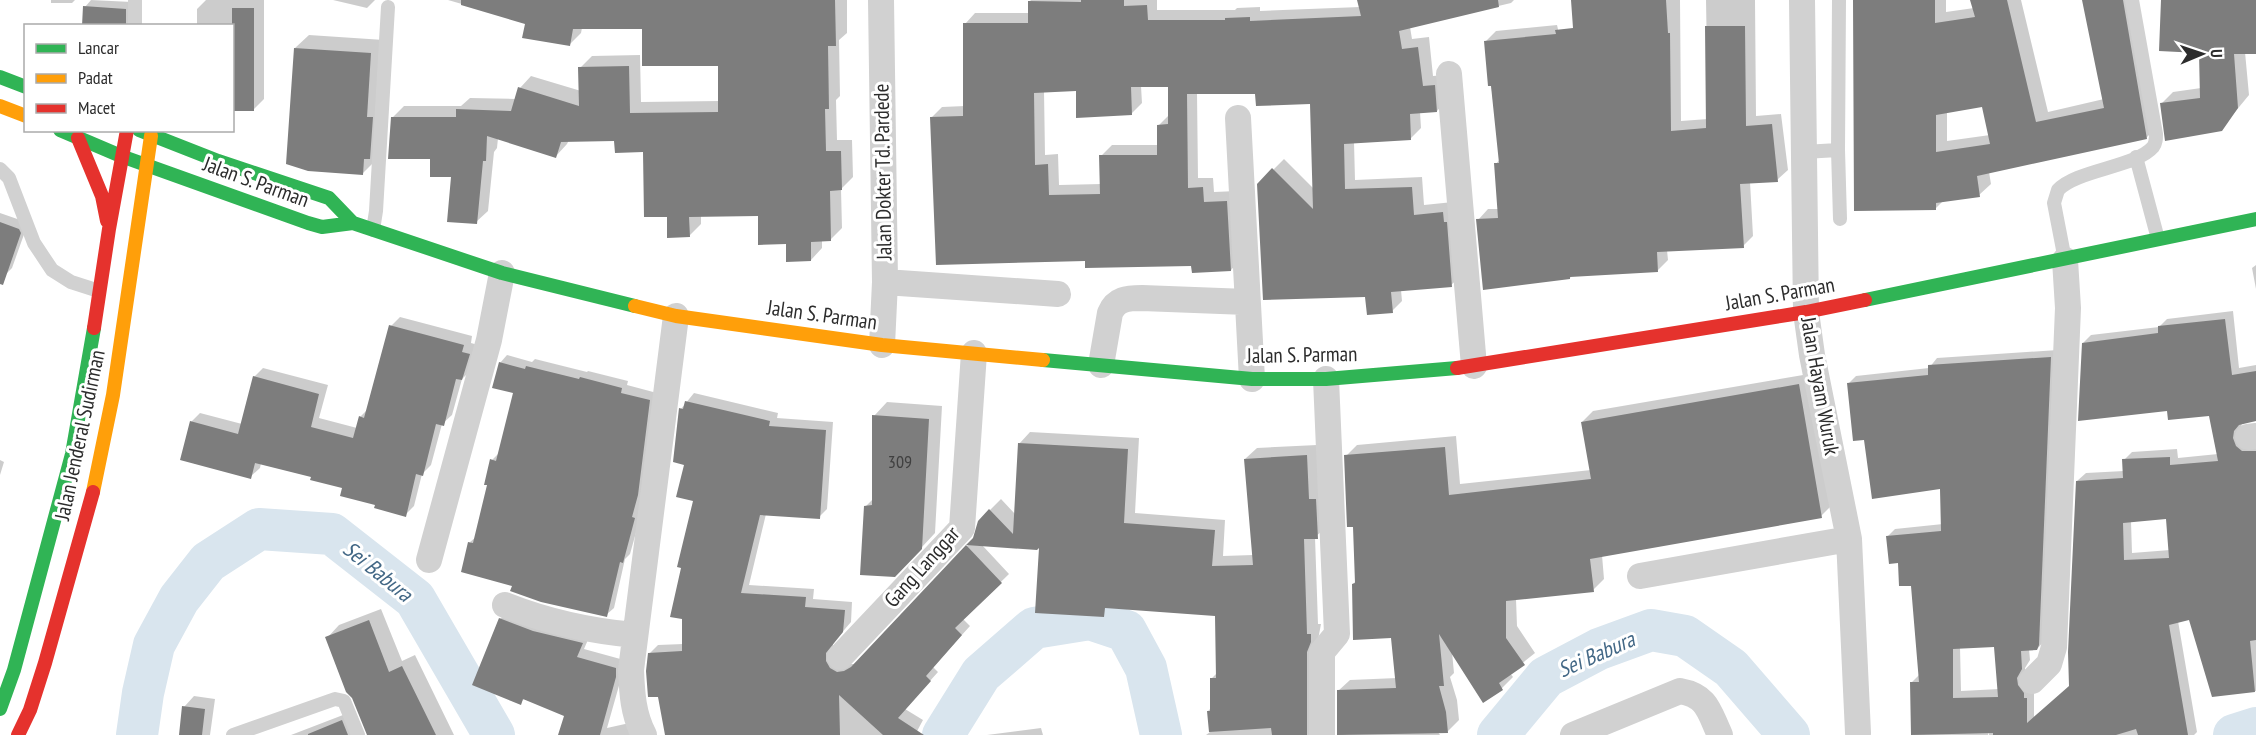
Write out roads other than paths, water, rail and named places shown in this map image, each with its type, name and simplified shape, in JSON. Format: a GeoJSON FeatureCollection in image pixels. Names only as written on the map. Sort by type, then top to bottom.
{"type":"FeatureCollection","features":[{"type":"Feature","properties":{"kind":"main road"},"geometry":{"type":"LineString","coordinates":[[0,77],[24,86]]}},
{"type":"Feature","properties":{"kind":"main road"},"geometry":{"type":"LineString","coordinates":[[0,106],[24,115]]}},
{"type":"Feature","properties":{"kind":"main road","name":"Jalan S. Parman"},"geometry":{"type":"LineString","coordinates":[[64,132],[121,156],[315,225],[322,227],[352,223],[502,273],[676,316],[882,345],[1252,379],[1326,379],[1474,366],[1806,312],[2065,260],[2252,218]]}},
{"type":"Feature","properties":{"kind":"main road","name":"Jalan Jenderal Sudirman"},"geometry":{"type":"LineString","coordinates":[[0,709],[14,670],[70,464],[127,132]]}},
{"type":"Feature","properties":{"kind":"main road","name":"Jalan S. Parman"},"geometry":{"type":"LineString","coordinates":[[145,133],[329,198],[352,223]]}},
{"type":"Feature","properties":{"kind":"main road","name":"Jalan Jenderal Sudirman"},"geometry":{"type":"LineString","coordinates":[[18,735],[30,710],[45,663],[92,501],[113,395],[147,164],[145,133]]}},
{"type":"Feature","properties":{"kind":"main road"},"geometry":{"type":"LineString","coordinates":[[78,138],[102,196],[109,229]]}},
{"type":"Feature","properties":{"kind":"street","name":"Jalan Dokter Td. Pardede"},"geometry":{"type":"LineString","coordinates":[[881,0],[885,282],[882,345]]}},
{"type":"Feature","properties":{"kind":"street","name":"Jalan Hayam Wuruk"},"geometry":{"type":"LineString","coordinates":[[1802,0],[1806,312],[1812,355],[1849,539],[1858,733]]}},
{"type":"Feature","properties":{"kind":"street"},"geometry":{"type":"LineString","coordinates":[[1449,74],[1474,366]]}},
{"type":"Feature","properties":{"kind":"street"},"geometry":{"type":"LineString","coordinates":[[1238,118],[1252,379]]}},
{"type":"Feature","properties":{"kind":"street"},"geometry":{"type":"LineString","coordinates":[[2031,681],[2049,664],[2054,647],[2068,308],[2065,260]]}},
{"type":"Feature","properties":{"kind":"street"},"geometry":{"type":"LineString","coordinates":[[429,560],[489,340],[502,273]]}},
{"type":"Feature","properties":{"kind":"street"},"geometry":{"type":"LineString","coordinates":[[885,282],[1058,294]]}},
{"type":"Feature","properties":{"kind":"street"},"geometry":{"type":"LineString","coordinates":[[1101,365],[1110,313],[1115,304],[1122,299],[1247,302]]}},
{"type":"Feature","properties":{"kind":"street"},"geometry":{"type":"LineString","coordinates":[[644,735],[637,721],[632,697],[631,670],[676,316]]}},
{"type":"Feature","properties":{"kind":"street","name":"Gang Langgar"},"geometry":{"type":"LineString","coordinates":[[840,657],[962,528],[974,353]]}},
{"type":"Feature","properties":{"kind":"street"},"geometry":{"type":"LineString","coordinates":[[1322,735],[1322,652],[1337,634],[1326,379]]}},
{"type":"Feature","properties":{"kind":"street"},"geometry":{"type":"LineString","coordinates":[[1640,576],[1849,539]]}},
{"type":"Feature","properties":{"kind":"street"},"geometry":{"type":"LineString","coordinates":[[506,605],[539,619],[567,626],[635,635]]}},
{"type":"Feature","properties":{"kind":"street"},"geometry":{"type":"LineString","coordinates":[[1573,735],[1680,691],[1694,693],[1705,703],[1720,735]]}},
{"type":"Feature","properties":{"kind":"lane"},"geometry":{"type":"LineString","coordinates":[[135,0],[135,24]]}},
{"type":"Feature","properties":{"kind":"lane"},"geometry":{"type":"LineString","coordinates":[[1839,0],[1840,219]]}},
{"type":"Feature","properties":{"kind":"lane"},"geometry":{"type":"LineString","coordinates":[[2065,260],[2054,204],[2058,189],[2076,179],[2136,157],[2155,145],[2156,134],[2132,0]]}},
{"type":"Feature","properties":{"kind":"lane"},"geometry":{"type":"LineString","coordinates":[[373,230],[388,7]]}},
{"type":"Feature","properties":{"kind":"lane"},"geometry":{"type":"LineString","coordinates":[[1804,152],[1838,150]]}},
{"type":"Feature","properties":{"kind":"lane"},"geometry":{"type":"LineString","coordinates":[[2136,157],[2158,239]]}},
{"type":"Feature","properties":{"kind":"lane"},"geometry":{"type":"LineString","coordinates":[[0,169],[9,178],[34,243],[52,270],[71,282],[99,291]]}},
{"type":"Feature","properties":{"kind":"lane"},"geometry":{"type":"LineString","coordinates":[[232,735],[335,699],[344,701],[358,735]]}},
{"type":"Feature","properties":{"kind":"waterway","name":"Sei Babura"},"geometry":{"type":"LineString","coordinates":[[137,735],[143,693],[154,645],[179,599],[208,562],[259,529],[332,534],[415,599],[494,735]]}},
{"type":"Feature","properties":{"kind":"waterway","name":"Sei Babura"},"geometry":{"type":"LineString","coordinates":[[943,735],[981,674],[1034,628],[1090,619],[1126,631],[1146,668],[1161,735]]}},
{"type":"Feature","properties":{"kind":"waterway","name":"Sei Babura"},"geometry":{"type":"LineString","coordinates":[[1498,735],[1546,677],[1599,649],[1651,630],[1685,636],[1731,668],[1789,735]]}},
{"type":"Feature","properties":{"kind":"waterway","name":"Sei Babura"},"geometry":{"type":"LineString","coordinates":[[2234,735],[2256,728]]}}]}
